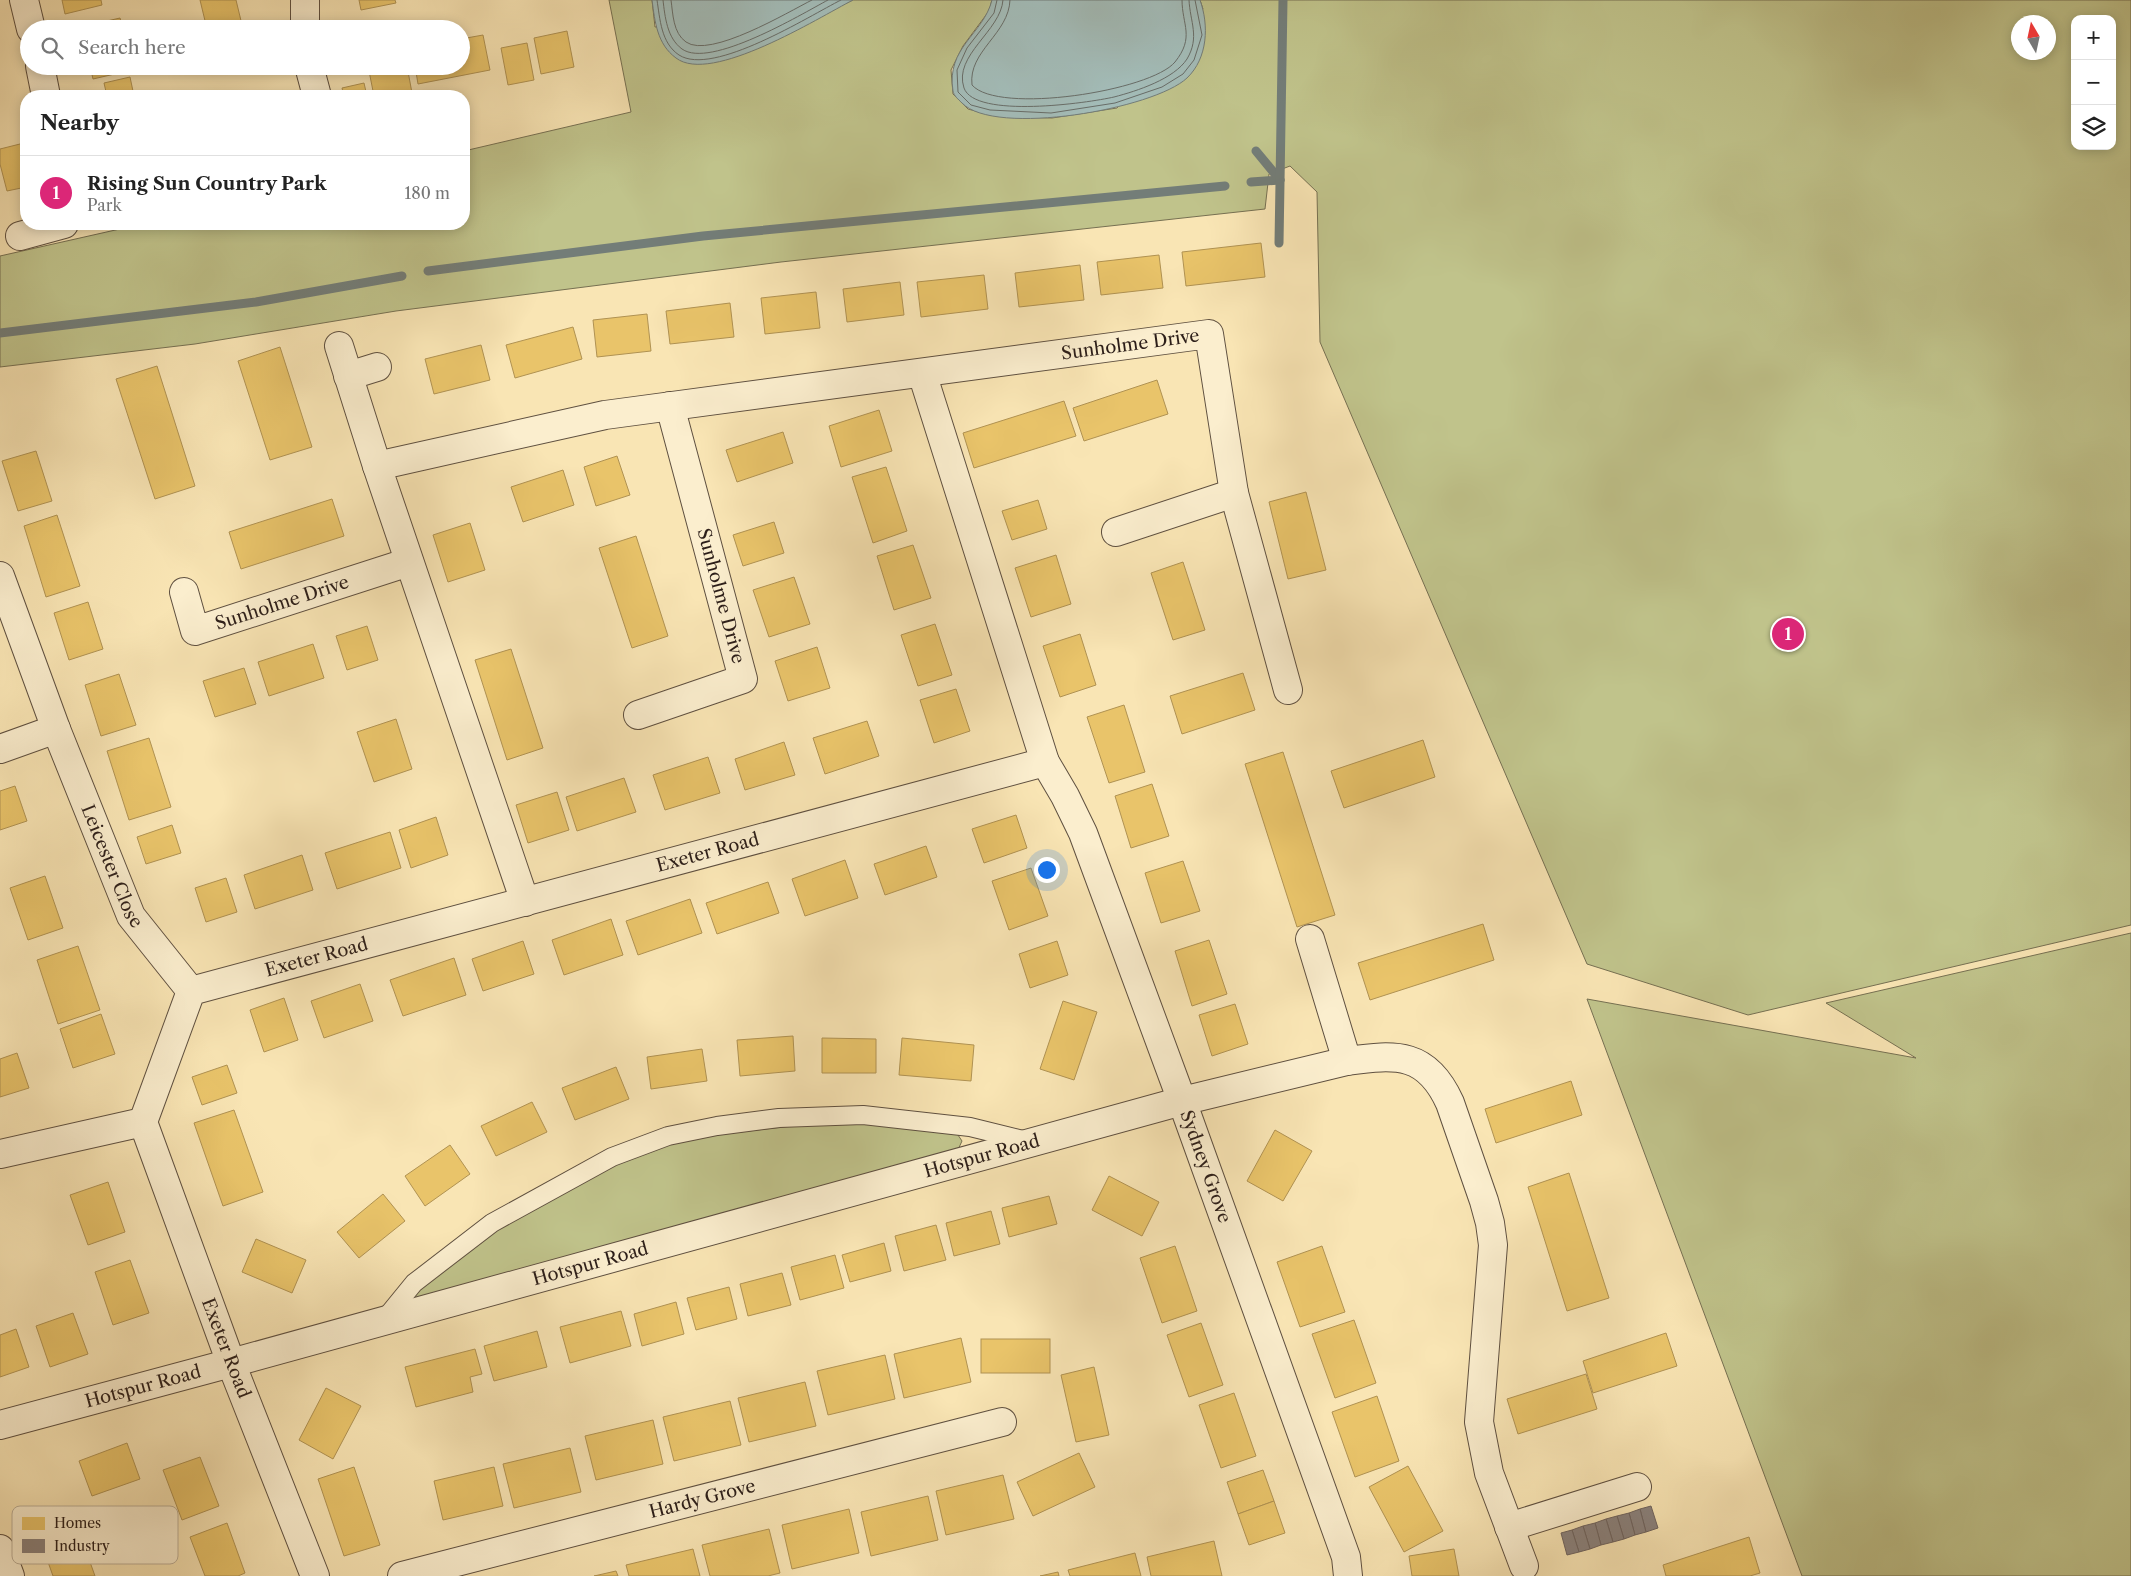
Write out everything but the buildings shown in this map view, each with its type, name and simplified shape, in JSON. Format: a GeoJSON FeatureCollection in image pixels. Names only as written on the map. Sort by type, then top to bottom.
{"type":"FeatureCollection","features":[{"type":"Feature","properties":{"kind":"street"},"geometry":{"type":"LineString","coordinates":[[24,0],[29,20]]}},
{"type":"Feature","properties":{"kind":"street"},"geometry":{"type":"LineString","coordinates":[[305,0],[305,20]]}},
{"type":"Feature","properties":{"kind":"street"},"geometry":{"type":"LineString","coordinates":[[42,75],[45,90]]}},
{"type":"Feature","properties":{"kind":"street"},"geometry":{"type":"LineString","coordinates":[[311,75],[315,90]]}},
{"type":"Feature","properties":{"kind":"street"},"geometry":{"type":"LineString","coordinates":[[20,236],[42,230]]}},
{"type":"Feature","properties":{"kind":"street","name":"Sunholme Drive"},"geometry":{"type":"LineString","coordinates":[[377,466],[605,415],[1209,334],[1234,493],[1288,690]]}},
{"type":"Feature","properties":{"kind":"street"},"geometry":{"type":"LineString","coordinates":[[339,346],[409,562],[525,902]]}},
{"type":"Feature","properties":{"kind":"street"},"geometry":{"type":"LineString","coordinates":[[348,376],[378,367]]}},
{"type":"Feature","properties":{"kind":"street"},"geometry":{"type":"LineString","coordinates":[[922,373],[1045,762]]}},
{"type":"Feature","properties":{"kind":"street","name":"Sunholme Drive"},"geometry":{"type":"LineString","coordinates":[[638,715],[743,679],[670,406]]}},
{"type":"Feature","properties":{"kind":"street"},"geometry":{"type":"LineString","coordinates":[[1116,532],[1234,493]]}},
{"type":"Feature","properties":{"kind":"street","name":"Sunholme Drive"},"geometry":{"type":"LineString","coordinates":[[184,592],[195,631],[409,562]]}},
{"type":"Feature","properties":{"kind":"street","name":"Leicester Close"},"geometry":{"type":"LineString","coordinates":[[0,576],[56,729],[130,916],[191,991]]}},
{"type":"Feature","properties":{"kind":"street"},"geometry":{"type":"LineString","coordinates":[[0,749],[56,729]]}},
{"type":"Feature","properties":{"kind":"street","name":"Exeter Road"},"geometry":{"type":"LineString","coordinates":[[191,991],[1045,762]]}},
{"type":"Feature","properties":{"kind":"street","name":"Sydney Grove"},"geometry":{"type":"LineString","coordinates":[[1045,762],[1065,796],[1083,833],[1182,1100],[1346,1557],[1348,1576]]}},
{"type":"Feature","properties":{"kind":"street"},"geometry":{"type":"LineString","coordinates":[[1310,939],[1347,1062]]}},
{"type":"Feature","properties":{"kind":"street"},"geometry":{"type":"LineString","coordinates":[[0,1154],[143,1122],[191,991]]}},
{"type":"Feature","properties":{"kind":"street","name":"Hotspur Road"},"geometry":{"type":"LineString","coordinates":[[0,1425],[232,1363],[1182,1100],[1347,1062],[1374,1058],[1397,1058],[1416,1062],[1431,1072],[1442,1085],[1453,1112],[1490,1223],[1493,1245],[1479,1422],[1489,1473],[1524,1566]]}},
{"type":"Feature","properties":{"kind":"street","name":"Exeter Road"},"geometry":{"type":"LineString","coordinates":[[143,1122],[232,1363],[314,1576]]}},
{"type":"Feature","properties":{"kind":"street","name":"Hardy Grove"},"geometry":{"type":"LineString","coordinates":[[402,1576],[1002,1422]]}},
{"type":"Feature","properties":{"kind":"street"},"geometry":{"type":"LineString","coordinates":[[1509,1527],[1637,1487]]}},
{"type":"Feature","properties":{"kind":"street"},"geometry":{"type":"LineString","coordinates":[[0,1549],[10,1576]]}},
{"type":"Feature","properties":{"kind":"lane"},"geometry":{"type":"LineString","coordinates":[[383,1321],[414,1283],[492,1223],[612,1157],[668,1136],[717,1126],[778,1118],[863,1115],[970,1127],[1032,1142]]}},
{"type":"Feature","properties":{"kind":"green space"},"geometry":{"type":"Polygon","coordinates":[[[609,0],[652,0],[655,27],[834,9],[853,0],[992,0],[989,11],[963,46],[951,70],[953,94],[968,109],[990,115],[1052,118],[1117,108],[1203,9],[1200,0],[2131,0],[2131,925],[1748,1015],[1587,964],[1320,342],[1317,192],[1290,166],[1269,174],[1265,209],[781,262],[396,311],[195,344],[0,367],[0,256],[115,230],[470,230],[470,150],[631,112],[609,0]]]}},
{"type":"Feature","properties":{"kind":"green space"},"geometry":{"type":"Polygon","coordinates":[[[2131,933],[2131,1576],[1802,1576],[1587,999],[1916,1058],[1826,1003],[2131,933]]]}},
{"type":"Feature","properties":{"kind":"green space"},"geometry":{"type":"Polygon","coordinates":[[[863,1121],[956,1132],[962,1141],[956,1154],[420,1300],[412,1298],[423,1283],[502,1225],[621,1161],[669,1144],[722,1134],[792,1126],[863,1121]]]}},
{"type":"Feature","properties":{"kind":"water"},"geometry":{"type":"Polygon","coordinates":[[[652,0],[853,0],[764,46],[714,63],[692,64],[676,58],[665,46],[658,32],[652,0]]]}},
{"type":"Feature","properties":{"kind":"water"},"geometry":{"type":"Polygon","coordinates":[[[992,0],[1200,0],[1205,20],[1203,51],[1194,70],[1187,78],[1169,89],[1143,100],[1075,115],[1039,118],[1006,118],[980,113],[962,103],[955,96],[952,76],[960,52],[981,23],[992,0]]]}},
{"type":"Feature","properties":{"kind":"waterway"},"geometry":{"type":"LineString","coordinates":[[1279,243],[1283,0]]}},
{"type":"Feature","properties":{"kind":"waterway"},"geometry":{"type":"LineString","coordinates":[[1256,151],[1280,180]]}},
{"type":"Feature","properties":{"kind":"waterway"},"geometry":{"type":"LineString","coordinates":[[1251,182],[1280,180]]}},
{"type":"Feature","properties":{"kind":"waterway"},"geometry":{"type":"LineString","coordinates":[[428,271],[703,236],[1225,186]]}},
{"type":"Feature","properties":{"kind":"waterway"},"geometry":{"type":"LineString","coordinates":[[0,333],[256,302],[402,276]]}},
{"type":"Feature","properties":{"kind":"place","name":"Rising Sun Country Park"},"geometry":{"type":"Point","coordinates":[1788,634]}}]}
